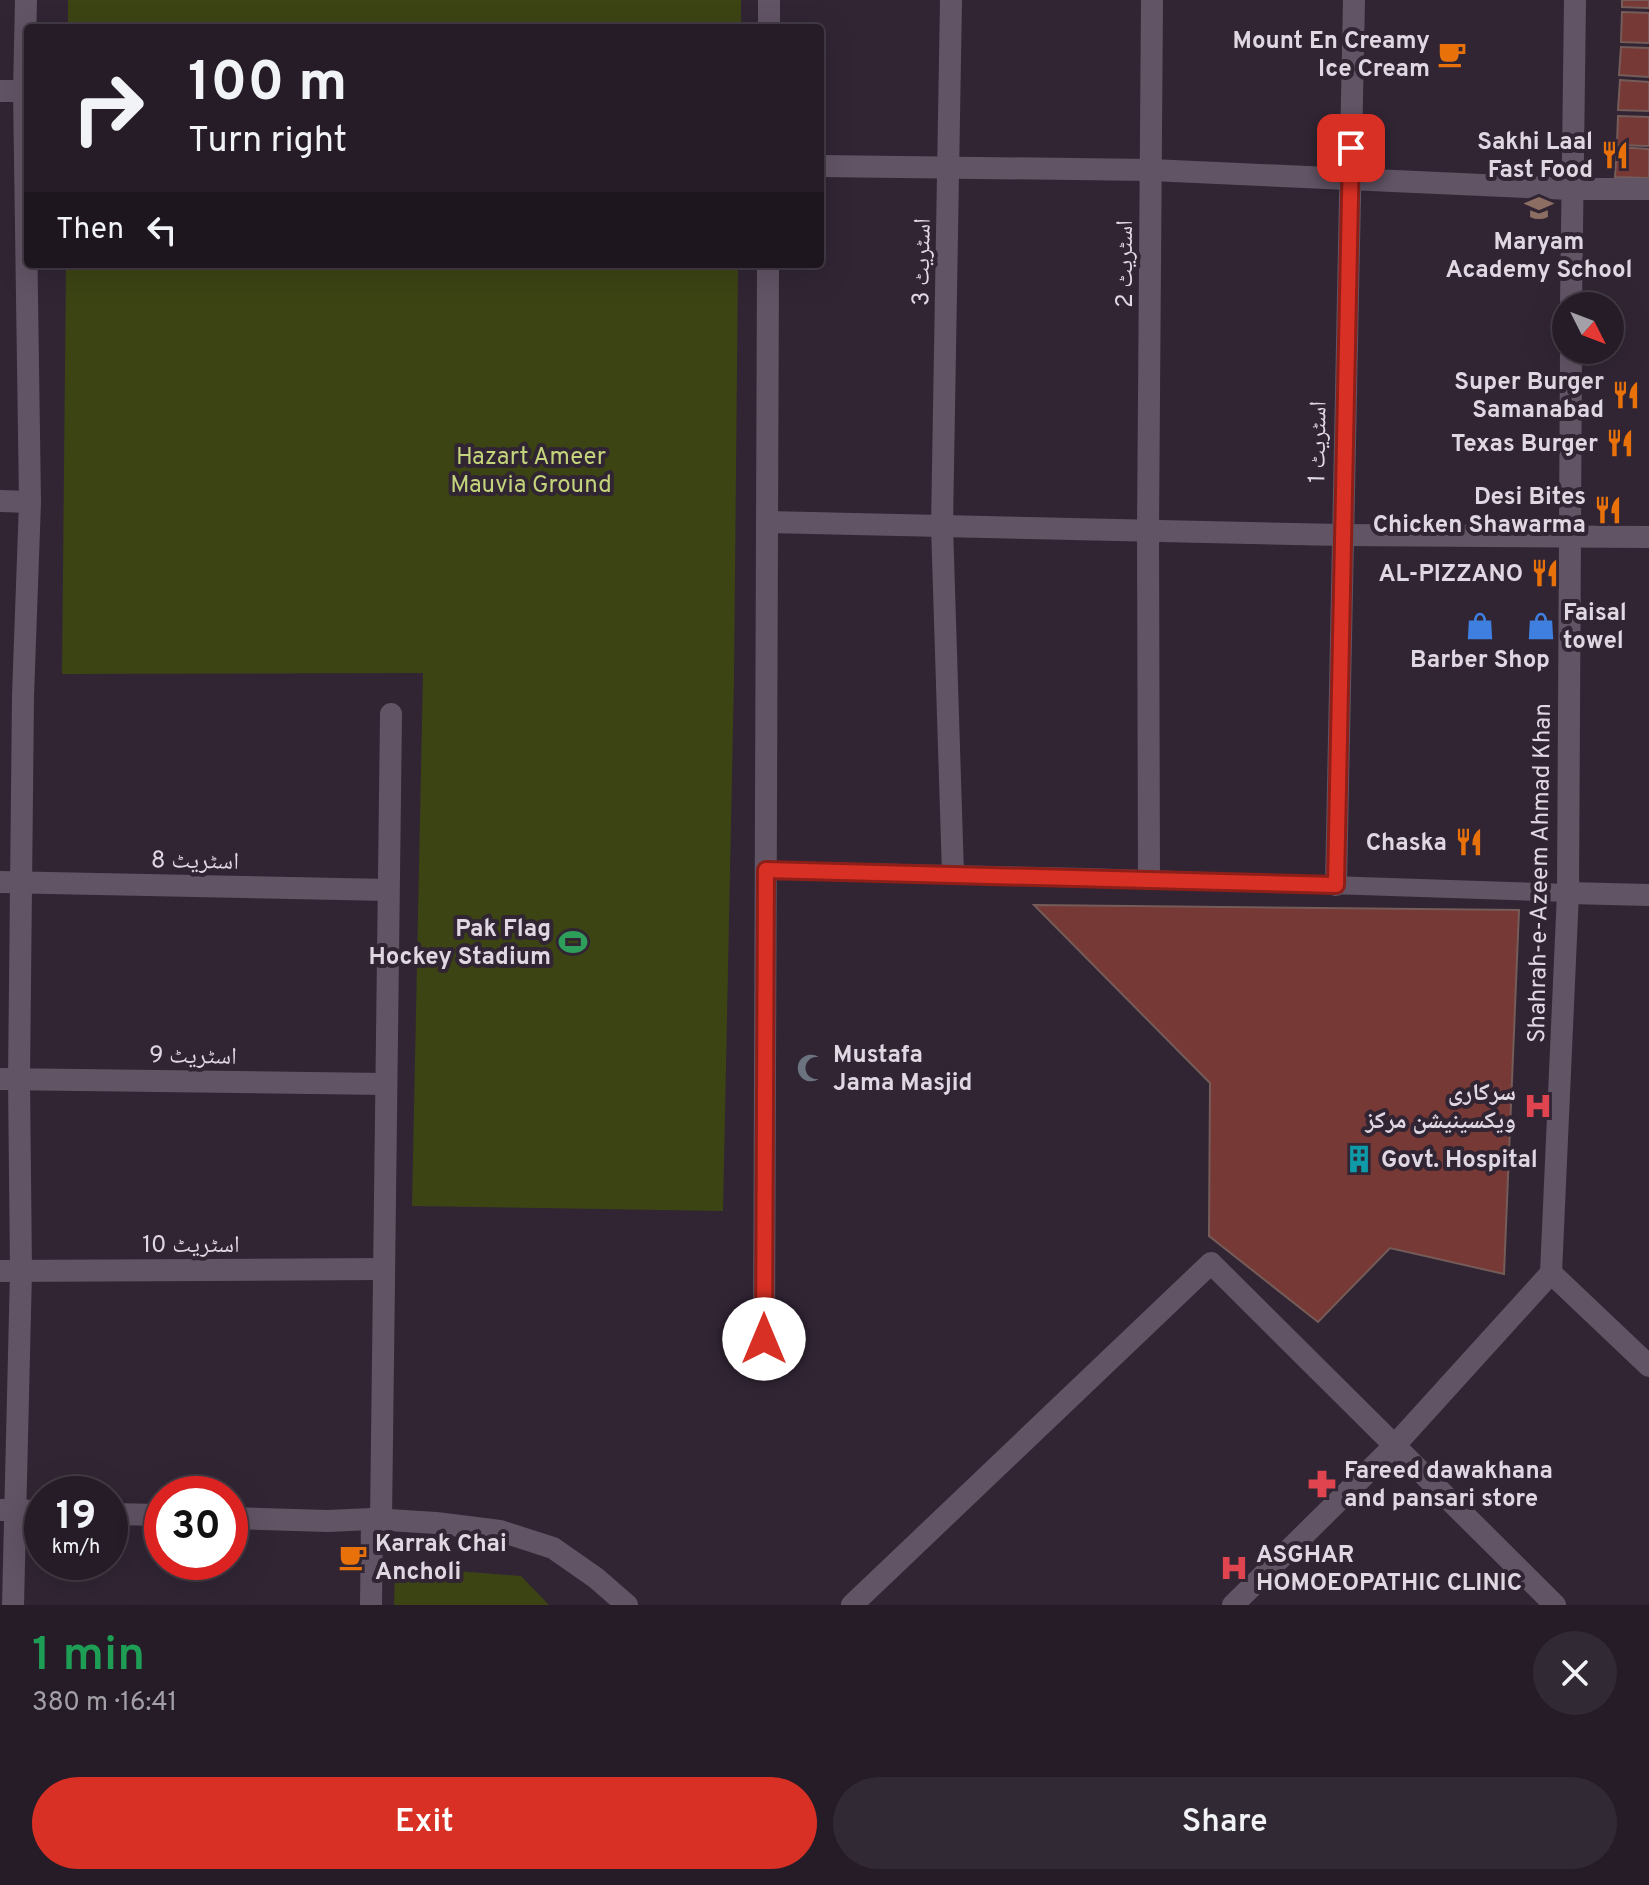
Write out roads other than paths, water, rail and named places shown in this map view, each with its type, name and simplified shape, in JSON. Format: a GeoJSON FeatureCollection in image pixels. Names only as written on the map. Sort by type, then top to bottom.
{"type":"FeatureCollection","features":[{"type":"Feature","properties":{"kind":"street"},"geometry":{"type":"LineString","coordinates":[[25,24],[26,0]]}},
{"type":"Feature","properties":{"kind":"street"},"geometry":{"type":"LineString","coordinates":[[769,0],[769,24]]}},
{"type":"Feature","properties":{"kind":"street","name":"اسٹریٹ 3"},"geometry":{"type":"LineString","coordinates":[[951,0],[942,526],[953,874]]}},
{"type":"Feature","properties":{"kind":"street","name":"اسٹریٹ 2"},"geometry":{"type":"LineString","coordinates":[[1149,879],[1152,0]]}},
{"type":"Feature","properties":{"kind":"street","name":"اسٹریٹ 1"},"geometry":{"type":"LineString","coordinates":[[1336,885],[1354,0]]}},
{"type":"Feature","properties":{"kind":"street"},"geometry":{"type":"LineString","coordinates":[[1571,292],[1575,0]]}},
{"type":"Feature","properties":{"kind":"street"},"geometry":{"type":"LineString","coordinates":[[0,91],[24,91]]}},
{"type":"Feature","properties":{"kind":"street"},"geometry":{"type":"LineString","coordinates":[[824,166],[1151,170],[1571,189],[1649,189]]}},
{"type":"Feature","properties":{"kind":"street"},"geometry":{"type":"LineString","coordinates":[[13,1605],[8,1510],[11,695],[30,502],[27,268]]}},
{"type":"Feature","properties":{"kind":"street"},"geometry":{"type":"LineString","coordinates":[[764,1339],[768,268]]}},
{"type":"Feature","properties":{"kind":"street","name":"Shahrah-e-Azeem Ahmad Khan"},"geometry":{"type":"LineString","coordinates":[[1551,1273],[1568,893],[1571,364]]}},
{"type":"Feature","properties":{"kind":"street"},"geometry":{"type":"LineString","coordinates":[[0,501],[30,502]]}},
{"type":"Feature","properties":{"kind":"street"},"geometry":{"type":"LineString","coordinates":[[767,522],[1341,535],[1649,537]]}},
{"type":"Feature","properties":{"kind":"street"},"geometry":{"type":"LineString","coordinates":[[371,1605],[377,1520],[383,1269],[391,714]]}},
{"type":"Feature","properties":{"kind":"street","name":"اسٹریٹ 8"},"geometry":{"type":"LineString","coordinates":[[10,882],[388,890]]}},
{"type":"Feature","properties":{"kind":"street"},"geometry":{"type":"LineString","coordinates":[[1568,893],[1649,895]]}},
{"type":"Feature","properties":{"kind":"street","name":"اسٹریٹ 9"},"geometry":{"type":"LineString","coordinates":[[10,1079],[385,1084]]}},
{"type":"Feature","properties":{"kind":"street"},"geometry":{"type":"LineString","coordinates":[[852,1605],[1211,1263],[1555,1605]]}},
{"type":"Feature","properties":{"kind":"street","name":"اسٹریٹ 10"},"geometry":{"type":"LineString","coordinates":[[11,1271],[383,1269]]}},
{"type":"Feature","properties":{"kind":"street"},"geometry":{"type":"LineString","coordinates":[[1233,1605],[1395,1445],[1551,1273],[1649,1366]]}},
{"type":"Feature","properties":{"kind":"street"},"geometry":{"type":"LineString","coordinates":[[248,1519],[377,1520],[500,1531],[553,1548],[596,1578],[627,1605]]}},
{"type":"Feature","properties":{"kind":"lane"},"geometry":{"type":"LineString","coordinates":[[766,870],[1568,893]]}},
{"type":"Feature","properties":{"kind":"place","name":"Mount En Creamy Ice Cream"},"geometry":{"type":"Point","coordinates":[1452,54]}},
{"type":"Feature","properties":{"kind":"place","name":"Sakhi Laal Fast Food"},"geometry":{"type":"Point","coordinates":[1615,155]}},
{"type":"Feature","properties":{"kind":"place","name":"Maryam Academy School"},"geometry":{"type":"Point","coordinates":[1539,208]}},
{"type":"Feature","properties":{"kind":"place","name":"Super Burger Samanabad"},"geometry":{"type":"Point","coordinates":[1626,395]}},
{"type":"Feature","properties":{"kind":"place","name":"Texas Burger"},"geometry":{"type":"Point","coordinates":[1620,443]}},
{"type":"Feature","properties":{"kind":"place","name":"Desi Bites Chicken Shawarma"},"geometry":{"type":"Point","coordinates":[1608,510]}},
{"type":"Feature","properties":{"kind":"place","name":"AL-PIZZANO"},"geometry":{"type":"Point","coordinates":[1545,573]}},
{"type":"Feature","properties":{"kind":"place","name":"Barber Shop"},"geometry":{"type":"Point","coordinates":[1480,626]}},
{"type":"Feature","properties":{"kind":"place","name":"Faisal towel"},"geometry":{"type":"Point","coordinates":[1541,626]}},
{"type":"Feature","properties":{"kind":"place","name":"Chaska"},"geometry":{"type":"Point","coordinates":[1469,842]}},
{"type":"Feature","properties":{"kind":"place","name":"Pak Flag Hockey Stadium"},"geometry":{"type":"Point","coordinates":[573,942]}},
{"type":"Feature","properties":{"kind":"place","name":"Mustafa Jama Masjid"},"geometry":{"type":"Point","coordinates":[811,1068]}},
{"type":"Feature","properties":{"kind":"place","name":"سرکاری ویکسینیشن مرکز"},"geometry":{"type":"Point","coordinates":[1538,1106]}},
{"type":"Feature","properties":{"kind":"place","name":"Govt. Hospital"},"geometry":{"type":"Point","coordinates":[1359,1159]}},
{"type":"Feature","properties":{"kind":"place","name":"Fareed dawakhana and pansari store"},"geometry":{"type":"Point","coordinates":[1322,1484]}},
{"type":"Feature","properties":{"kind":"place","name":"Karrak Chai Ancholi"},"geometry":{"type":"Point","coordinates":[353,1557]}},
{"type":"Feature","properties":{"kind":"place","name":"ASGHAR HOMOEOPATHIC CLINIC"},"geometry":{"type":"Point","coordinates":[1234,1568]}},
{"type":"Feature","properties":{"kind":"park label","name":"Hazart Ameer Mauvia Ground"},"geometry":{"type":"Point","coordinates":[531,470]}}]}
